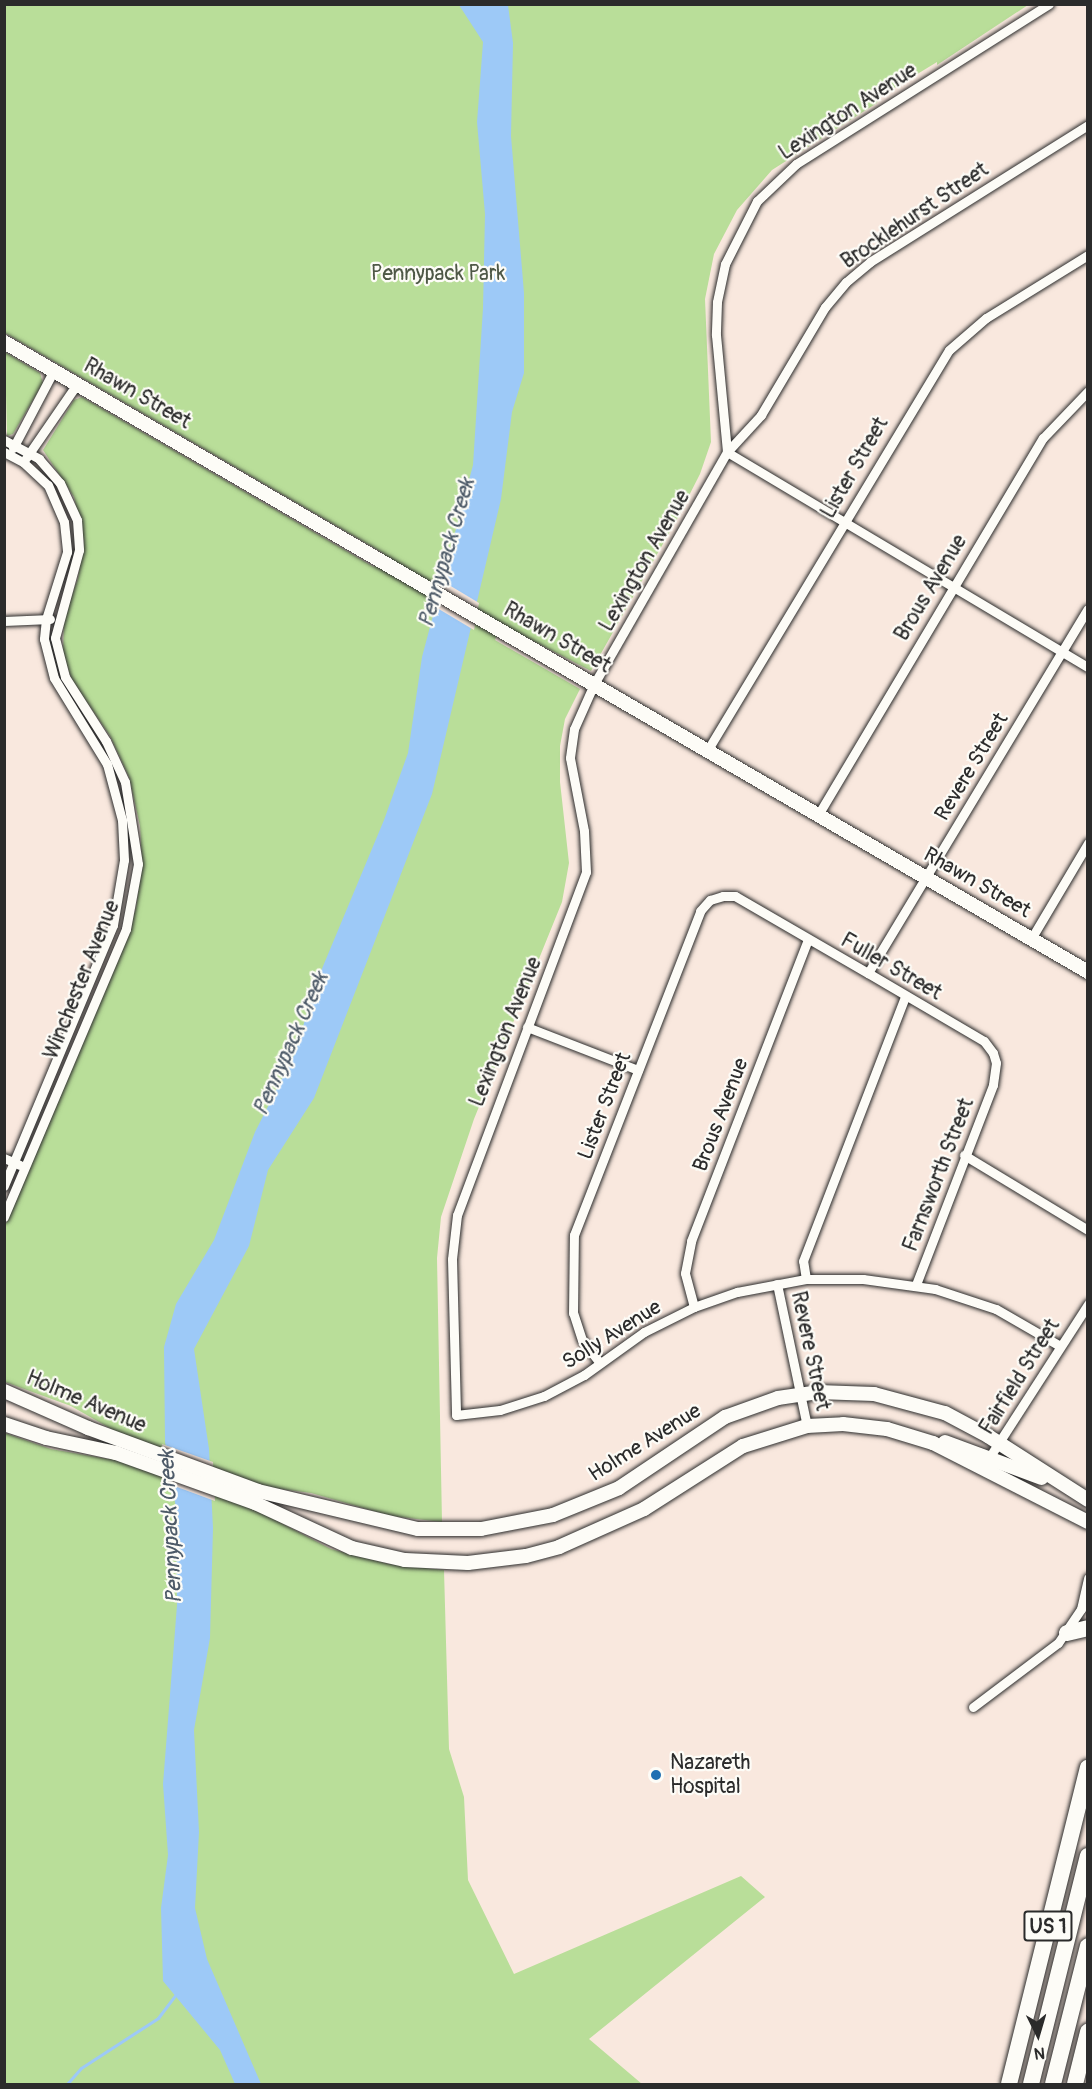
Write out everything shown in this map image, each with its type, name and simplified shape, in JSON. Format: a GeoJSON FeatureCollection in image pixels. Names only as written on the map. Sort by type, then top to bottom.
{"type":"FeatureCollection","features":[{"type":"Feature","properties":{"kind":"highway"},"geometry":{"type":"LineString","coordinates":[[1067,1633],[1088,1628]]}},
{"type":"Feature","properties":{"kind":"highway","name":"US 1"},"geometry":{"type":"LineString","coordinates":[[1009,2085],[1088,1768]]}},
{"type":"Feature","properties":{"kind":"highway","name":"US 1"},"geometry":{"type":"LineString","coordinates":[[1031,2085],[1088,1856]]}},
{"type":"Feature","properties":{"kind":"highway","name":"US 1"},"geometry":{"type":"LineString","coordinates":[[1053,2085],[1088,1946]]}},
{"type":"Feature","properties":{"kind":"highway"},"geometry":{"type":"LineString","coordinates":[[1075,2085],[1088,2032]]}},
{"type":"Feature","properties":{"kind":"main road","name":"Rhawn Street"},"geometry":{"type":"LineString","coordinates":[[4,342],[1088,972]]}},
{"type":"Feature","properties":{"kind":"main road","name":"Holme Avenue"},"geometry":{"type":"LineString","coordinates":[[4,1391],[135,1453],[256,1497],[391,1526],[438,1531],[503,1526],[588,1503],[642,1474],[725,1417],[800,1394],[840,1392],[908,1401],[962,1420],[1088,1500]]}},
{"type":"Feature","properties":{"kind":"main road","name":"Holme Avenue"},"geometry":{"type":"LineString","coordinates":[[4,1424],[135,1453]]}},
{"type":"Feature","properties":{"kind":"main road","name":"Holme Avenue"},"geometry":{"type":"LineString","coordinates":[[256,1497],[352,1548],[405,1560],[468,1563],[526,1556],[607,1528],[670,1494],[743,1446],[807,1426],[869,1426],[917,1437],[986,1463],[1088,1522]]}},
{"type":"Feature","properties":{"kind":"main road"},"geometry":{"type":"LineString","coordinates":[[986,1463],[1069,1488]]}},
{"type":"Feature","properties":{"kind":"street","name":"Lexington Avenue"},"geometry":{"type":"LineString","coordinates":[[456,1415],[452,1259],[457,1215],[586,872],[584,831],[570,759],[574,729],[594,684],[728,452],[716,335],[717,302],[725,264],[757,201],[796,164],[1049,4]]}},
{"type":"Feature","properties":{"kind":"street","name":"Brocklehurst Street"},"geometry":{"type":"LineString","coordinates":[[728,452],[761,415],[825,307],[846,282],[870,262],[1088,125]]}},
{"type":"Feature","properties":{"kind":"street","name":"Lister Street"},"geometry":{"type":"LineString","coordinates":[[707,751],[949,350],[986,318],[1088,255]]}},
{"type":"Feature","properties":{"kind":"street"},"geometry":{"type":"LineString","coordinates":[[7,453],[15,444],[54,370]]}},
{"type":"Feature","properties":{"kind":"street"},"geometry":{"type":"LineString","coordinates":[[23,462],[77,384]]}},
{"type":"Feature","properties":{"kind":"street","name":"Brous Avenue"},"geometry":{"type":"LineString","coordinates":[[818,815],[1042,438],[1088,391]]}},
{"type":"Feature","properties":{"kind":"street","name":"Winchester Avenue"},"geometry":{"type":"LineString","coordinates":[[4,440],[15,444],[29,454],[60,483],[77,520],[79,550],[57,620],[55,638],[65,677],[106,741],[123,777],[134,819],[138,864],[126,929],[4,1217]]}},
{"type":"Feature","properties":{"kind":"street"},"geometry":{"type":"LineString","coordinates":[[728,452],[1088,667]]}},
{"type":"Feature","properties":{"kind":"street","name":"Winchester Avenue"},"geometry":{"type":"LineString","coordinates":[[4,1185],[91,978],[121,894],[123,833],[113,782],[95,742],[54,678],[44,639],[46,619],[63,567],[67,537],[56,498],[48,485],[23,462],[7,453]]}},
{"type":"Feature","properties":{"kind":"street","name":"Revere Street"},"geometry":{"type":"LineString","coordinates":[[868,973],[1088,609]]}},
{"type":"Feature","properties":{"kind":"street"},"geometry":{"type":"LineString","coordinates":[[4,621],[57,620]]}},
{"type":"Feature","properties":{"kind":"street"},"geometry":{"type":"LineString","coordinates":[[113,782],[123,777]]}},
{"type":"Feature","properties":{"kind":"street"},"geometry":{"type":"LineString","coordinates":[[1031,939],[1088,843]]}},
{"type":"Feature","properties":{"kind":"street","name":"Lister Street"},"geometry":{"type":"LineString","coordinates":[[600,1363],[582,1340],[573,1313],[571,1255],[574,1234],[700,911],[710,900],[723,896],[745,903]]}},
{"type":"Feature","properties":{"kind":"street","name":"Fuller Street"},"geometry":{"type":"LineString","coordinates":[[745,903],[984,1041],[996,1063],[995,1078]]}},
{"type":"Feature","properties":{"kind":"street","name":"Brous Avenue"},"geometry":{"type":"LineString","coordinates":[[694,1307],[686,1272],[692,1241],[808,939]]}},
{"type":"Feature","properties":{"kind":"street"},"geometry":{"type":"LineString","coordinates":[[91,978],[104,982]]}},
{"type":"Feature","properties":{"kind":"street","name":"Revere Street"},"geometry":{"type":"LineString","coordinates":[[806,1279],[804,1261],[905,996]]}},
{"type":"Feature","properties":{"kind":"street"},"geometry":{"type":"LineString","coordinates":[[527,1027],[638,1070]]}},
{"type":"Feature","properties":{"kind":"street","name":"Farnsworth Street"},"geometry":{"type":"LineString","coordinates":[[916,1285],[995,1078]]}},
{"type":"Feature","properties":{"kind":"street"},"geometry":{"type":"LineString","coordinates":[[964,1155],[1088,1230]]}},
{"type":"Feature","properties":{"kind":"street"},"geometry":{"type":"LineString","coordinates":[[4,1158],[25,1167]]}},
{"type":"Feature","properties":{"kind":"street","name":"Solly Avenue"},"geometry":{"type":"LineString","coordinates":[[456,1415],[522,1404],[563,1387],[644,1332],[694,1307],[777,1284],[806,1279],[862,1279],[916,1285],[996,1309],[1060,1346]]}},
{"type":"Feature","properties":{"kind":"street","name":"Revere Street"},"geometry":{"type":"LineString","coordinates":[[777,1284],[807,1426]]}},
{"type":"Feature","properties":{"kind":"street","name":"Fairfield Street"},"geometry":{"type":"LineString","coordinates":[[986,1463],[1088,1304]]}},
{"type":"Feature","properties":{"kind":"street"},"geometry":{"type":"LineString","coordinates":[[973,1707],[1067,1633],[1081,1609],[1088,1578]]}},
{"type":"Feature","properties":{"kind":"green space","name":"Pennypack Park"},"geometry":{"type":"Polygon","coordinates":[[[5,5],[1028,5],[937,65],[937,62],[878,98],[877,103],[772,170],[737,210],[714,254],[705,299],[711,442],[700,474],[677,519],[591,671],[501,624],[495,640],[580,689],[565,719],[560,746],[560,782],[569,863],[562,902],[474,1119],[441,1217],[437,1258],[442,1522],[391,1516],[311,1493],[272,1488],[258,1511],[331,1549],[389,1564],[444,1570],[449,1749],[464,1797],[468,1880],[514,1974],[741,1876],[765,1897],[589,2039],[642,2084],[5,2084],[5,1433],[51,1449],[108,1459],[127,1438],[71,1406],[5,1382],[5,1226],[122,950],[136,908],[142,864],[140,826],[129,777],[110,736],[72,680],[63,654],[64,618],[78,578],[84,541],[74,497],[43,450],[74,400],[82,397],[374,567],[383,553],[5,333],[5,5]]]}},
{"type":"Feature","properties":{"kind":"green space"},"geometry":{"type":"Polygon","coordinates":[[[5,352],[40,373],[43,383],[13,434],[7,436],[5,352]]]}},
{"type":"Feature","properties":{"kind":"water"},"geometry":{"type":"Polygon","coordinates":[[[459,5],[508,5],[513,43],[511,136],[524,293],[524,373],[512,412],[501,499],[432,794],[314,1098],[268,1170],[249,1246],[194,1349],[209,1449],[213,1528],[210,1638],[194,1730],[199,1832],[195,1908],[207,1959],[261,2084],[235,2084],[220,2050],[163,1981],[161,1908],[168,1855],[163,1784],[177,1605],[176,1508],[165,1442],[164,1347],[176,1304],[214,1240],[255,1132],[295,1053],[316,983],[384,820],[408,753],[422,657],[473,465],[483,308],[485,214],[477,122],[483,42],[459,5]]]}},
{"type":"Feature","properties":{"kind":"pier"},"geometry":{"type":"Polygon","coordinates":[[[439,579],[479,603],[474,630],[432,605],[439,579]]]}},
{"type":"Feature","properties":{"kind":"pier"},"geometry":{"type":"Polygon","coordinates":[[[162,1444],[213,1462],[215,1501],[169,1484],[162,1444]]]}},
{"type":"Feature","properties":{"kind":"waterway"},"geometry":{"type":"LineString","coordinates":[[67,2084],[81,2068],[158,2018],[176,1994]]}},
{"type":"Feature","properties":{"kind":"place","name":"Nazareth Hospital"},"geometry":{"type":"Point","coordinates":[656,1775]}},
{"type":"Feature","properties":{"kind":"water label","name":"Pennypack Creek"},"geometry":{"type":"Point","coordinates":[447,553]}},
{"type":"Feature","properties":{"kind":"water label","name":"Pennypack Creek"},"geometry":{"type":"Point","coordinates":[291,1044]}},
{"type":"Feature","properties":{"kind":"water label","name":"Pennypack Creek"},"geometry":{"type":"Point","coordinates":[171,1527]}}]}
